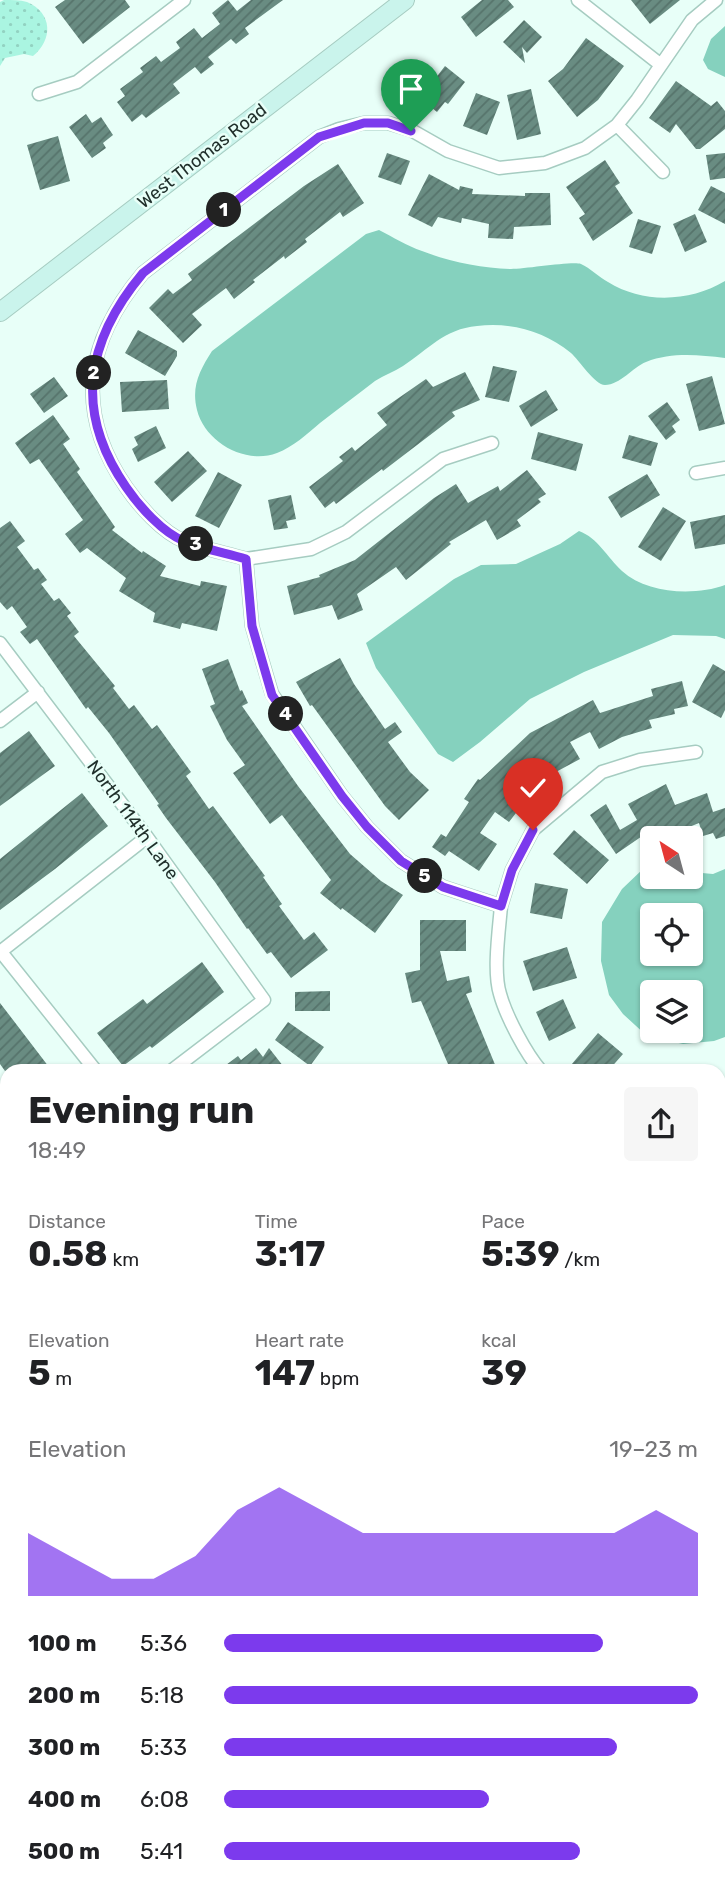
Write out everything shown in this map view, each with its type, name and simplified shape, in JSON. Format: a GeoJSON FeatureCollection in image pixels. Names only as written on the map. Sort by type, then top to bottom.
{"type":"FeatureCollection","features":[{"type":"Feature","properties":{"kind":"main road","name":"West Thomas Road"},"geometry":{"type":"LineString","coordinates":[[0,312],[405,0]]}},
{"type":"Feature","properties":{"kind":"street"},"geometry":{"type":"LineString","coordinates":[[39,94],[77,82],[184,0]]}},
{"type":"Feature","properties":{"kind":"street"},"geometry":{"type":"LineString","coordinates":[[578,0],[661,65]]}},
{"type":"Feature","properties":{"kind":"street"},"geometry":{"type":"LineString","coordinates":[[492,443],[443,458],[346,532],[311,549],[246,559],[182,541],[141,508],[113,468],[98,434],[91,390],[99,344],[127,292],[143,273],[319,137],[364,123],[388,123],[411,131],[448,151],[499,167],[545,163],[585,148],[617,125],[692,20],[716,0]]}},
{"type":"Feature","properties":{"kind":"street"},"geometry":{"type":"LineString","coordinates":[[617,125],[663,172]]}},
{"type":"Feature","properties":{"kind":"street"},"geometry":{"type":"LineString","coordinates":[[696,473],[725,468]]}},
{"type":"Feature","properties":{"kind":"street"},"geometry":{"type":"LineString","coordinates":[[246,559],[252,626],[272,695],[342,796],[367,827],[401,861],[443,887],[501,906]]}},
{"type":"Feature","properties":{"kind":"street","name":"North 114th Lane"},"geometry":{"type":"LineString","coordinates":[[0,643],[147,837],[264,1000],[180,1064]]}},
{"type":"Feature","properties":{"kind":"street"},"geometry":{"type":"LineString","coordinates":[[0,721],[38,692]]}},
{"type":"Feature","properties":{"kind":"street"},"geometry":{"type":"LineString","coordinates":[[537,1064],[499,993],[497,949],[501,906],[512,870],[533,830],[602,772],[640,760],[696,752]]}},
{"type":"Feature","properties":{"kind":"street"},"geometry":{"type":"LineString","coordinates":[[90,1064],[0,952],[147,837]]}},
{"type":"Feature","properties":{"kind":"shaded area"},"geometry":{"type":"Polygon","coordinates":[[[24,1],[36,7],[46,20],[47,35],[40,50],[33,56],[24,54],[5,58],[0,66],[0,2],[24,1]]]}},
{"type":"Feature","properties":{"kind":"shaded area"},"geometry":{"type":"Polygon","coordinates":[[[725,26],[725,77],[708,69],[703,60],[711,39],[725,26]]]}},
{"type":"Feature","properties":{"kind":"shaded area"},"geometry":{"type":"Polygon","coordinates":[[[379,230],[411,247],[477,266],[511,269],[581,264],[622,289],[651,297],[666,298],[697,293],[725,281],[725,358],[685,355],[656,359],[641,364],[616,382],[605,385],[592,377],[571,353],[550,339],[515,327],[477,326],[446,335],[403,366],[375,381],[300,440],[277,453],[252,456],[228,448],[217,441],[201,422],[195,401],[198,379],[212,351],[366,234],[379,230]]]}},
{"type":"Feature","properties":{"kind":"shaded area"},"geometry":{"type":"Polygon","coordinates":[[[579,531],[597,543],[622,571],[644,584],[672,591],[700,591],[725,585],[725,639],[716,636],[673,635],[584,672],[530,699],[453,762],[438,754],[376,668],[366,643],[454,579],[481,565],[516,564],[560,544],[579,531]]]}},
{"type":"Feature","properties":{"kind":"shaded area"},"geometry":{"type":"Polygon","coordinates":[[[725,869],[725,1037],[703,1042],[703,980],[640,980],[640,1030],[623,1014],[609,995],[601,961],[602,922],[622,889],[640,872],[640,889],[704,889],[704,873],[713,874],[725,869]]]}},
{"type":"Feature","properties":{"kind":"building"},"geometry":{"type":"Polygon","coordinates":[[[65,0],[125,0],[130,7],[83,44],[55,7],[65,0]]]}},
{"type":"Feature","properties":{"kind":"building"},"geometry":{"type":"Polygon","coordinates":[[[228,0],[237,11],[251,0],[283,0],[245,28],[249,34],[236,44],[231,39],[208,57],[214,64],[201,74],[195,67],[173,84],[180,93],[146,118],[142,114],[132,122],[117,102],[125,96],[120,89],[143,72],[140,68],[156,56],[161,62],[180,48],[176,42],[194,28],[202,38],[220,24],[212,13],[228,0]]]}},
{"type":"Feature","properties":{"kind":"building"},"geometry":{"type":"Polygon","coordinates":[[[482,0],[508,0],[514,7],[476,37],[461,17],[482,0]]]}},
{"type":"Feature","properties":{"kind":"building"},"geometry":{"type":"Polygon","coordinates":[[[631,0],[680,0],[650,24],[631,0]]]}},
{"type":"Feature","properties":{"kind":"building"},"geometry":{"type":"Polygon","coordinates":[[[524,20],[542,37],[527,53],[522,47],[525,63],[503,42],[524,20]]]}},
{"type":"Feature","properties":{"kind":"building"},"geometry":{"type":"Polygon","coordinates":[[[586,38],[624,66],[598,100],[577,117],[548,81],[563,69],[586,38]]]}},
{"type":"Feature","properties":{"kind":"building"},"geometry":{"type":"Polygon","coordinates":[[[408,61],[435,79],[445,66],[465,82],[448,104],[445,102],[437,112],[416,95],[411,101],[399,92],[403,86],[395,80],[408,61]]]}},
{"type":"Feature","properties":{"kind":"building"},"geometry":{"type":"Polygon","coordinates":[[[676,81],[711,106],[717,101],[725,111],[725,129],[700,149],[696,149],[676,124],[670,133],[649,118],[676,81]]]}},
{"type":"Feature","properties":{"kind":"building"},"geometry":{"type":"Polygon","coordinates":[[[531,89],[541,134],[517,140],[507,95],[531,89]]]}},
{"type":"Feature","properties":{"kind":"building"},"geometry":{"type":"Polygon","coordinates":[[[476,93],[500,102],[487,135],[463,126],[476,93]]]}},
{"type":"Feature","properties":{"kind":"building"},"geometry":{"type":"Polygon","coordinates":[[[86,114],[92,123],[101,117],[113,135],[103,143],[106,148],[92,158],[69,127],[86,114]]]}},
{"type":"Feature","properties":{"kind":"building"},"geometry":{"type":"Polygon","coordinates":[[[58,136],[70,181],[40,190],[27,145],[58,136]]]}},
{"type":"Feature","properties":{"kind":"building"},"geometry":{"type":"Polygon","coordinates":[[[387,153],[410,161],[401,185],[378,177],[387,153]]]}},
{"type":"Feature","properties":{"kind":"building"},"geometry":{"type":"Polygon","coordinates":[[[725,153],[725,178],[710,180],[706,155],[725,153]]]}},
{"type":"Feature","properties":{"kind":"building"},"geometry":{"type":"Polygon","coordinates":[[[605,160],[620,183],[615,186],[633,213],[593,241],[579,218],[585,214],[566,187],[605,160]]]}},
{"type":"Feature","properties":{"kind":"building"},"geometry":{"type":"Polygon","coordinates":[[[338,164],[364,203],[343,217],[340,212],[305,239],[307,242],[253,280],[255,282],[234,299],[226,288],[192,314],[202,325],[183,343],[149,308],[168,289],[173,294],[192,280],[188,274],[304,186],[338,164]]]}},
{"type":"Feature","properties":{"kind":"building"},"geometry":{"type":"Polygon","coordinates":[[[429,174],[459,190],[460,186],[473,189],[472,194],[525,196],[525,193],[550,193],[551,225],[514,227],[513,239],[488,238],[489,224],[462,218],[461,223],[438,217],[432,227],[408,215],[429,174]]]}},
{"type":"Feature","properties":{"kind":"building"},"geometry":{"type":"Polygon","coordinates":[[[711,186],[725,193],[725,224],[698,210],[711,186]]]}},
{"type":"Feature","properties":{"kind":"building"},"geometry":{"type":"Polygon","coordinates":[[[695,214],[707,242],[685,252],[673,224],[695,214]]]}},
{"type":"Feature","properties":{"kind":"building"},"geometry":{"type":"Polygon","coordinates":[[[638,219],[661,226],[652,254],[629,247],[638,219]]]}},
{"type":"Feature","properties":{"kind":"building"},"geometry":{"type":"Polygon","coordinates":[[[138,330],[177,351],[177,356],[165,376],[125,353],[138,330]]]}},
{"type":"Feature","properties":{"kind":"building"},"geometry":{"type":"Polygon","coordinates":[[[493,366],[517,371],[509,402],[485,397],[493,366]]]}},
{"type":"Feature","properties":{"kind":"building"},"geometry":{"type":"Polygon","coordinates":[[[465,372],[480,400],[452,412],[455,416],[383,471],[382,469],[336,504],[334,501],[325,508],[309,487],[343,461],[339,457],[352,447],[355,451],[387,425],[377,413],[426,379],[433,387],[465,372]]]}},
{"type":"Feature","properties":{"kind":"building"},"geometry":{"type":"Polygon","coordinates":[[[712,376],[725,424],[699,431],[686,384],[712,376]]]}},
{"type":"Feature","properties":{"kind":"building"},"geometry":{"type":"Polygon","coordinates":[[[54,377],[68,396],[44,413],[30,394],[54,377]]]}},
{"type":"Feature","properties":{"kind":"building"},"geometry":{"type":"Polygon","coordinates":[[[167,380],[169,409],[122,412],[120,382],[167,380]]]}},
{"type":"Feature","properties":{"kind":"building"},"geometry":{"type":"Polygon","coordinates":[[[546,390],[558,410],[531,427],[519,406],[546,390]]]}},
{"type":"Feature","properties":{"kind":"building"},"geometry":{"type":"Polygon","coordinates":[[[667,402],[680,420],[672,426],[676,432],[666,440],[648,416],[667,402]]]}},
{"type":"Feature","properties":{"kind":"building"},"geometry":{"type":"Polygon","coordinates":[[[53,415],[70,439],[63,444],[80,469],[77,472],[115,527],[112,530],[142,553],[143,551],[166,566],[160,576],[200,586],[201,581],[227,586],[217,631],[182,623],[180,629],[153,622],[155,613],[119,591],[126,578],[87,548],[80,553],[65,534],[83,520],[39,459],[30,464],[15,443],[53,415]]]}},
{"type":"Feature","properties":{"kind":"building"},"geometry":{"type":"Polygon","coordinates":[[[156,426],[166,448],[138,462],[132,449],[138,445],[134,437],[156,426]]]}},
{"type":"Feature","properties":{"kind":"building"},"geometry":{"type":"Polygon","coordinates":[[[538,432],[583,444],[576,471],[531,459],[538,432]]]}},
{"type":"Feature","properties":{"kind":"building"},"geometry":{"type":"Polygon","coordinates":[[[629,435],[658,443],[651,466],[622,458],[629,435]]]}},
{"type":"Feature","properties":{"kind":"building"},"geometry":{"type":"Polygon","coordinates":[[[188,451],[207,471],[172,502],[154,482],[188,451]]]}},
{"type":"Feature","properties":{"kind":"building"},"geometry":{"type":"Polygon","coordinates":[[[527,470],[546,494],[538,499],[541,502],[517,520],[521,526],[497,540],[486,520],[449,542],[451,544],[406,580],[396,567],[357,594],[363,610],[338,620],[332,605],[294,615],[287,586],[320,577],[319,575],[355,560],[456,484],[468,503],[498,486],[500,491],[527,470]]]}},
{"type":"Feature","properties":{"kind":"building"},"geometry":{"type":"Polygon","coordinates":[[[218,472],[242,485],[219,528],[195,516],[218,472]]]}},
{"type":"Feature","properties":{"kind":"building"},"geometry":{"type":"Polygon","coordinates":[[[647,474],[660,495],[621,518],[608,497],[647,474]]]}},
{"type":"Feature","properties":{"kind":"building"},"geometry":{"type":"Polygon","coordinates":[[[291,495],[296,519],[286,521],[288,528],[274,530],[268,500],[291,495]]]}},
{"type":"Feature","properties":{"kind":"building"},"geometry":{"type":"Polygon","coordinates":[[[663,507],[686,521],[661,561],[638,547],[663,507]]]}},
{"type":"Feature","properties":{"kind":"building"},"geometry":{"type":"Polygon","coordinates":[[[725,515],[725,544],[695,549],[690,522],[725,515]]]}},
{"type":"Feature","properties":{"kind":"building"},"geometry":{"type":"Polygon","coordinates":[[[10,521],[25,541],[17,547],[34,570],[38,568],[47,580],[41,584],[54,601],[59,598],[71,613],[67,616],[79,632],[74,636],[115,686],[113,688],[129,709],[134,705],[152,729],[157,725],[191,772],[186,776],[209,809],[213,806],[265,876],[263,877],[282,904],[279,906],[304,940],[314,932],[328,950],[291,978],[271,952],[267,954],[247,929],[166,818],[109,733],[88,707],[86,709],[37,639],[30,644],[20,632],[27,627],[12,606],[7,610],[0,602],[0,528],[10,521]]]}},
{"type":"Feature","properties":{"kind":"building"},"geometry":{"type":"Polygon","coordinates":[[[340,658],[385,729],[395,722],[402,732],[388,742],[410,772],[429,790],[399,820],[385,806],[312,705],[310,706],[296,682],[340,658]]]}},
{"type":"Feature","properties":{"kind":"building"},"geometry":{"type":"Polygon","coordinates":[[[228,659],[240,691],[242,690],[248,703],[242,706],[298,786],[350,854],[381,881],[403,895],[375,933],[320,893],[331,880],[282,815],[270,824],[233,773],[245,765],[227,740],[210,706],[215,704],[202,669],[228,659]]]}},
{"type":"Feature","properties":{"kind":"building"},"geometry":{"type":"Polygon","coordinates":[[[713,664],[725,671],[725,710],[721,718],[692,702],[713,664]]]}},
{"type":"Feature","properties":{"kind":"building"},"geometry":{"type":"Polygon","coordinates":[[[682,681],[688,706],[674,709],[675,714],[649,720],[652,728],[622,737],[599,749],[590,732],[570,742],[580,759],[554,773],[526,800],[509,822],[495,812],[480,833],[497,844],[479,871],[449,851],[445,856],[432,847],[441,834],[446,837],[469,802],[464,799],[478,779],[530,733],[593,700],[600,713],[653,696],[651,689],[682,681]]]}},
{"type":"Feature","properties":{"kind":"building"},"geometry":{"type":"Polygon","coordinates":[[[29,731],[55,766],[0,806],[0,753],[29,731]]]}},
{"type":"Feature","properties":{"kind":"building"},"geometry":{"type":"Polygon","coordinates":[[[666,784],[675,805],[707,793],[713,812],[725,808],[725,836],[716,839],[713,833],[704,836],[704,826],[699,823],[692,826],[640,826],[640,838],[616,854],[590,815],[606,804],[620,830],[637,820],[628,804],[666,784]]]}},
{"type":"Feature","properties":{"kind":"building"},"geometry":{"type":"Polygon","coordinates":[[[82,793],[108,826],[0,910],[0,859],[82,793]]]}},
{"type":"Feature","properties":{"kind":"building"},"geometry":{"type":"Polygon","coordinates":[[[574,830],[609,860],[587,884],[553,854],[574,830]]]}},
{"type":"Feature","properties":{"kind":"building"},"geometry":{"type":"Polygon","coordinates":[[[535,883],[568,889],[562,919],[530,913],[535,883]]]}},
{"type":"Feature","properties":{"kind":"building"},"geometry":{"type":"Polygon","coordinates":[[[420,920],[466,920],[466,951],[440,951],[447,981],[469,976],[472,992],[466,994],[495,1064],[448,1064],[421,1001],[412,1003],[405,973],[420,970],[420,920]]]}},
{"type":"Feature","properties":{"kind":"building"},"geometry":{"type":"Polygon","coordinates":[[[567,947],[577,978],[533,991],[523,961],[567,947]]]}},
{"type":"Feature","properties":{"kind":"building"},"geometry":{"type":"Polygon","coordinates":[[[202,962],[224,992],[152,1048],[150,1046],[126,1064],[121,1064],[97,1033],[143,999],[147,1004],[202,962]]]}},
{"type":"Feature","properties":{"kind":"building"},"geometry":{"type":"Polygon","coordinates":[[[330,991],[330,1011],[295,1011],[295,992],[330,991]]]}},
{"type":"Feature","properties":{"kind":"building"},"geometry":{"type":"Polygon","coordinates":[[[563,999],[576,1028],[549,1041],[536,1012],[563,999]]]}},
{"type":"Feature","properties":{"kind":"building"},"geometry":{"type":"Polygon","coordinates":[[[0,1003],[47,1064],[0,1064],[0,1003]]]}},
{"type":"Feature","properties":{"kind":"building"},"geometry":{"type":"Polygon","coordinates":[[[288,1022],[324,1047],[311,1064],[307,1064],[275,1040],[288,1022]]]}},
{"type":"Feature","properties":{"kind":"building"},"geometry":{"type":"Polygon","coordinates":[[[598,1033],[623,1054],[614,1064],[572,1064],[598,1033]]]}},
{"type":"Feature","properties":{"kind":"building"},"geometry":{"type":"Polygon","coordinates":[[[256,1048],[263,1057],[269,1048],[282,1064],[227,1064],[238,1056],[241,1060],[256,1048]]]}},
{"type":"Feature","properties":{"kind":"route"},"geometry":{"type":"LineString","coordinates":[[411,131],[388,123],[364,123],[319,137],[143,273],[127,292],[99,344],[91,390],[98,434],[113,468],[141,508],[182,541],[246,559],[252,626],[272,695],[342,796],[367,827],[401,861],[443,887],[501,906],[512,870],[533,830]]}}]}
